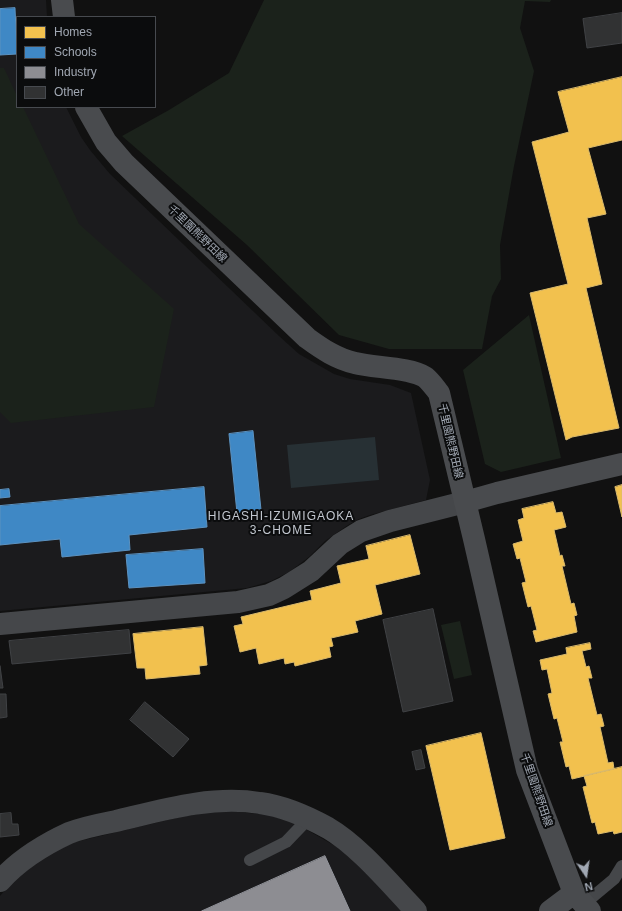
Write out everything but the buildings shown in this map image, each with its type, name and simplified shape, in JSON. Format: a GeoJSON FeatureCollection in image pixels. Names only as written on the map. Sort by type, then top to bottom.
{"type":"FeatureCollection","features":[{"type":"Feature","properties":{"kind":"street"},"geometry":{"type":"LineString","coordinates":[[62,0],[64,16]]}},
{"type":"Feature","properties":{"kind":"street","name":"千里園熊野田線"},"geometry":{"type":"LineString","coordinates":[[87,108],[106,142],[124,164],[307,338],[323,350],[355,363],[409,371],[423,376],[439,393],[527,770],[582,903]]}},
{"type":"Feature","properties":{"kind":"street"},"geometry":{"type":"LineString","coordinates":[[0,624],[238,602],[269,595],[284,588],[311,571],[340,544],[361,531],[390,521],[497,493],[622,464]]}},
{"type":"Feature","properties":{"kind":"street"},"geometry":{"type":"LineString","coordinates":[[0,881],[32,853],[71,832],[175,808],[217,801],[247,801],[276,806],[328,828],[367,861],[416,911]]}},
{"type":"Feature","properties":{"kind":"street"},"geometry":{"type":"LineString","coordinates":[[550,911],[582,903]]}},
{"type":"Feature","properties":{"kind":"lane"},"geometry":{"type":"LineString","coordinates":[[250,860],[286,842],[308,819]]}},
{"type":"Feature","properties":{"kind":"lane"},"geometry":{"type":"LineString","coordinates":[[582,903],[614,879],[622,866]]}},
{"type":"Feature","properties":{"kind":"shaded area"},"geometry":{"type":"Polygon","coordinates":[[[0,0],[46,0],[47,16],[16,16],[16,108],[66,108],[81,137],[110,174],[299,354],[334,374],[350,379],[390,385],[411,393],[430,480],[426,500],[359,519],[325,541],[309,557],[289,572],[271,581],[247,588],[0,611],[0,0]]]}},
{"type":"Feature","properties":{"kind":"shaded area"},"geometry":{"type":"Polygon","coordinates":[[[264,0],[551,0],[550,2],[525,1],[520,28],[534,71],[514,166],[500,245],[501,279],[492,296],[482,349],[389,349],[339,335],[247,245],[122,136],[169,110],[229,73],[264,0]]]}},
{"type":"Feature","properties":{"kind":"shaded area"},"geometry":{"type":"Polygon","coordinates":[[[0,68],[4,68],[16,94],[16,108],[23,108],[79,224],[174,309],[154,407],[11,423],[0,412],[0,68]]]}},
{"type":"Feature","properties":{"kind":"shaded area"},"geometry":{"type":"Polygon","coordinates":[[[529,315],[561,458],[501,472],[485,464],[463,370],[529,315]]]}},
{"type":"Feature","properties":{"kind":"shaded area"},"geometry":{"type":"Polygon","coordinates":[[[375,437],[379,480],[291,488],[287,445],[375,437]]]}},
{"type":"Feature","properties":{"kind":"shaded area"},"geometry":{"type":"Polygon","coordinates":[[[460,621],[472,675],[454,679],[441,625],[460,621]]]}},
{"type":"Feature","properties":{"kind":"shaded area"},"geometry":{"type":"Polygon","coordinates":[[[216,811],[268,815],[290,821],[309,831],[337,847],[363,869],[402,911],[0,911],[0,896],[13,881],[47,855],[75,842],[180,817],[216,811]]]}},
{"type":"Feature","properties":{"kind":"district","name":"HIGASHI-IZUMIGAOKA 3-CHOME"},"geometry":{"type":"Point","coordinates":[281,524]}}]}
